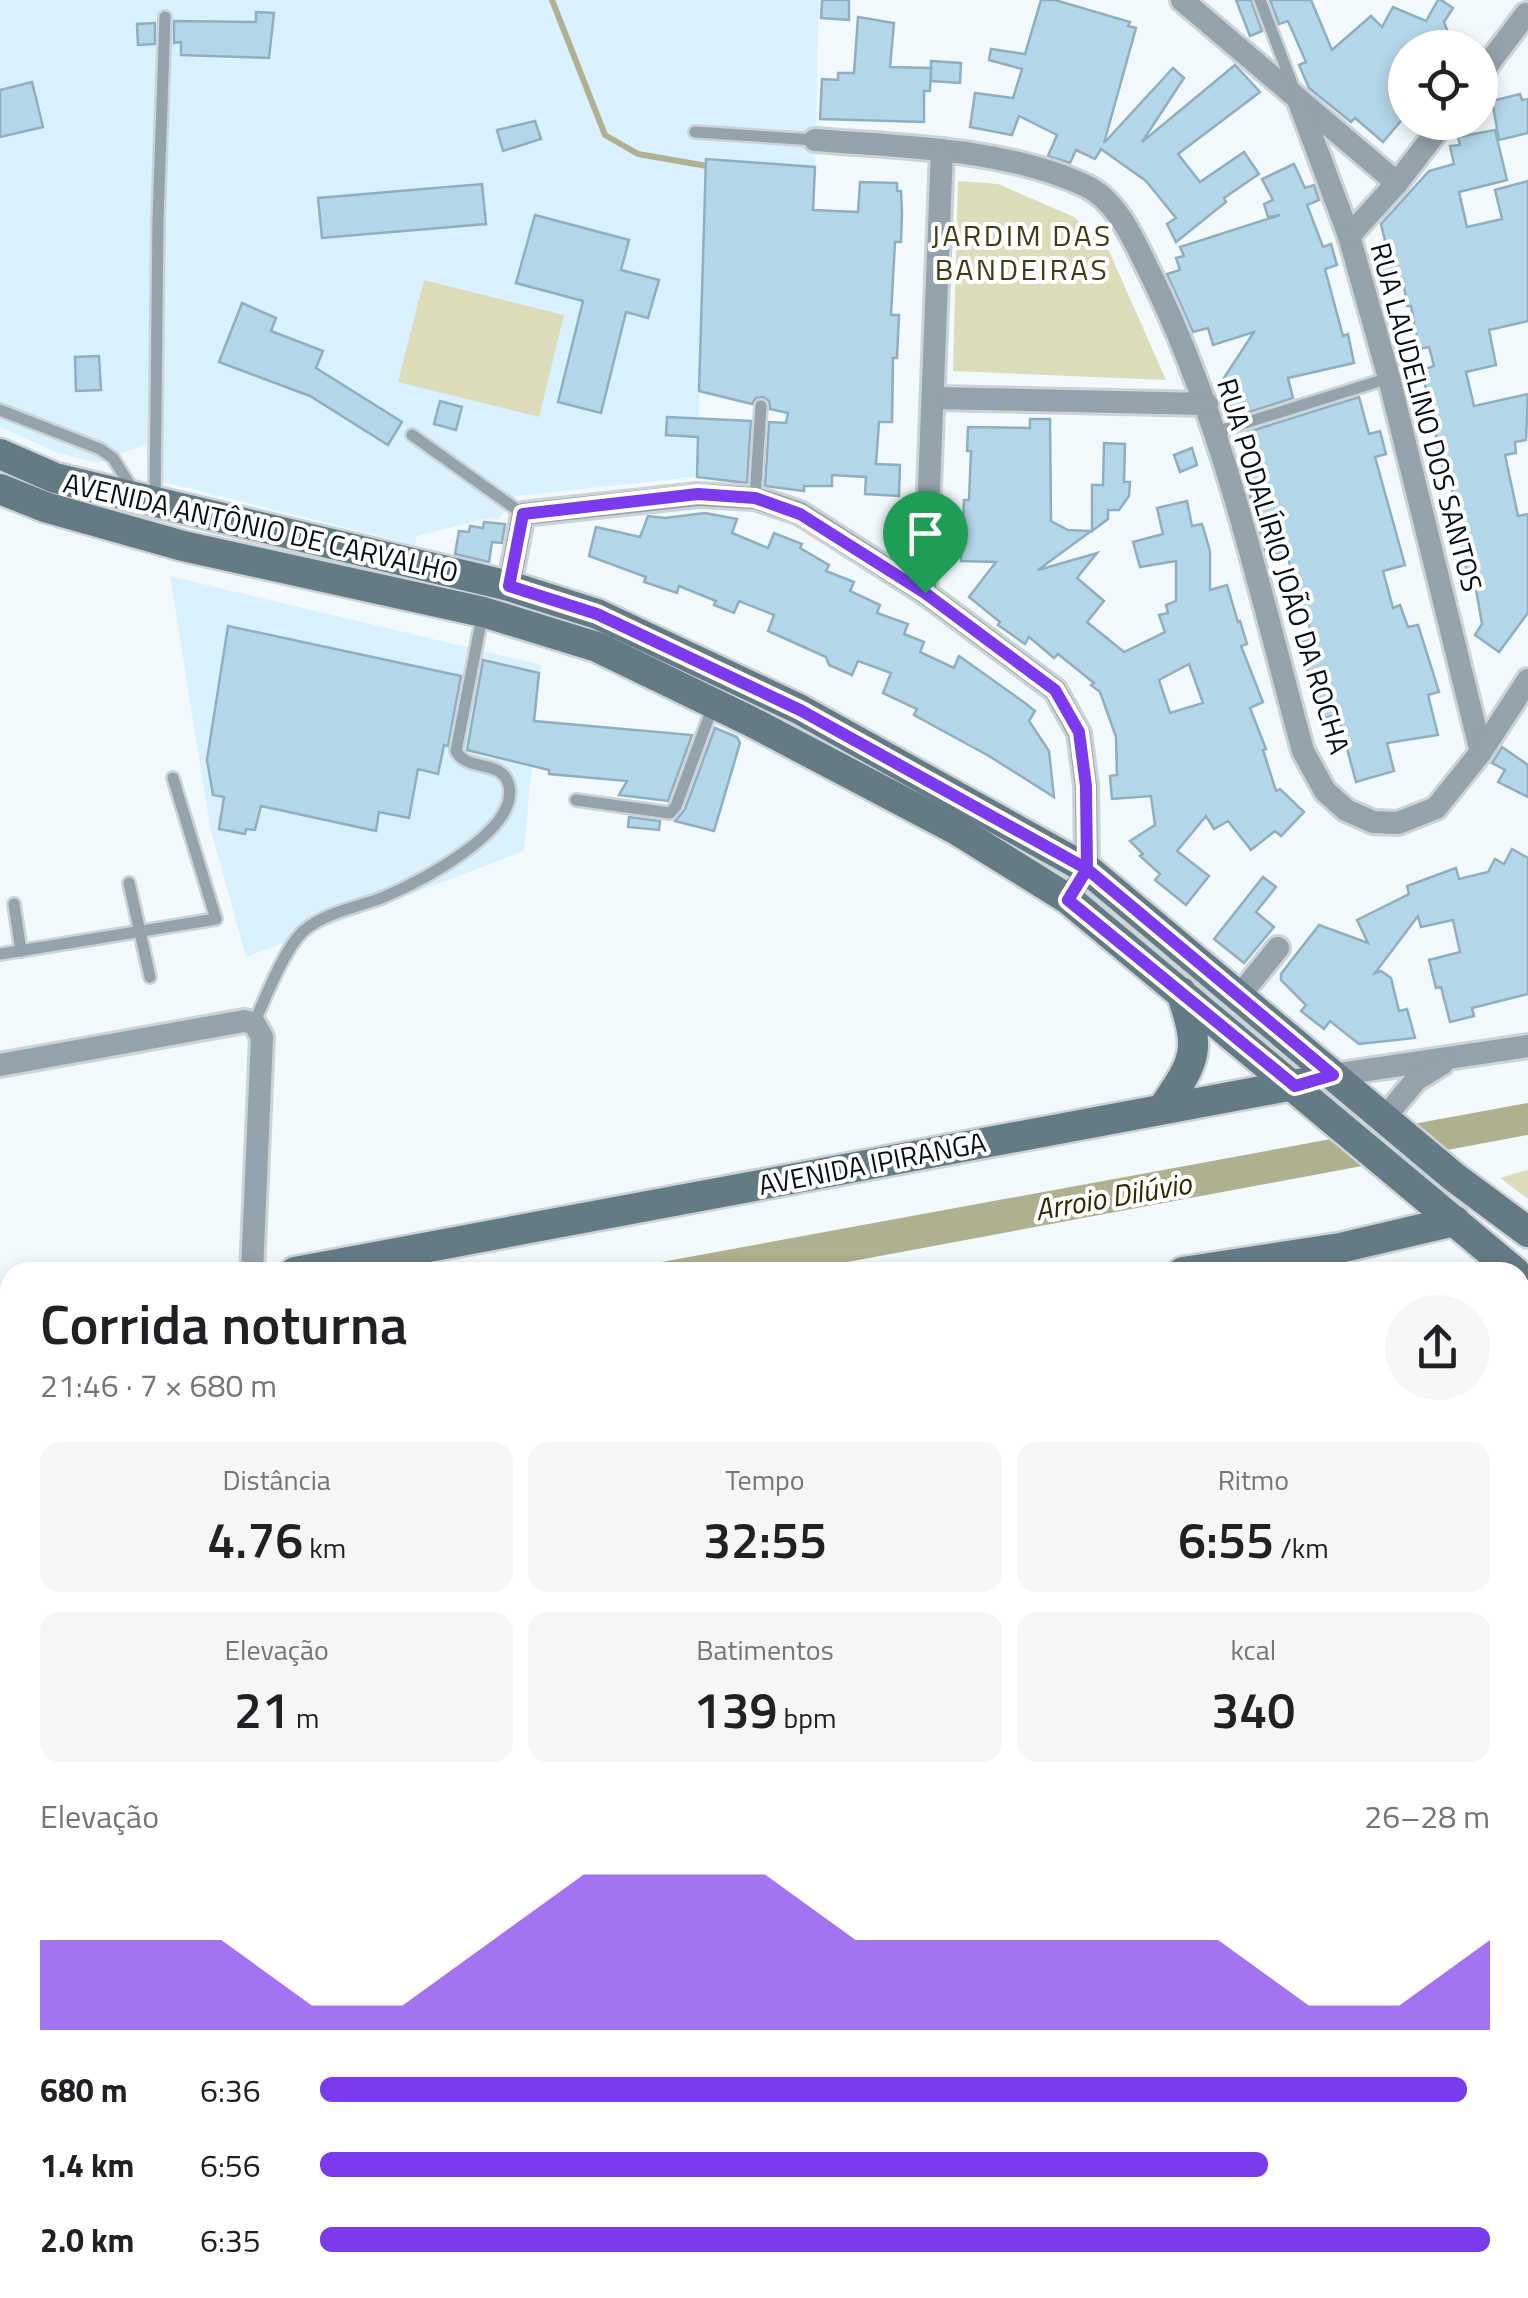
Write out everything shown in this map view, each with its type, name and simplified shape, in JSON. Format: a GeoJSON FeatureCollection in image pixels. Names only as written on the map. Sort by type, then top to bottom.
{"type":"FeatureCollection","features":[{"type":"Feature","properties":{"kind":"main road","name":"AVENIDA ANTÔNIO DE CARVALHO"},"geometry":{"type":"LineString","coordinates":[[0,454],[55,478],[509,586],[597,614],[800,710],[1087,869],[1454,1176],[1528,1232]]}},
{"type":"Feature","properties":{"kind":"main road","name":"AVENIDA ANTÔNIO DE CARVALHO"},"geometry":{"type":"LineString","coordinates":[[0,489],[45,507],[183,546],[483,612],[597,647],[714,704],[956,830],[1068,900],[1503,1262]]}},
{"type":"Feature","properties":{"kind":"main road"},"geometry":{"type":"LineString","coordinates":[[1163,1108],[1190,1070],[1195,1032],[1180,990]]}},
{"type":"Feature","properties":{"kind":"main road","name":"AVENIDA IPIRANGA"},"geometry":{"type":"LineString","coordinates":[[348,1262],[1295,1086],[1333,1075]]}},
{"type":"Feature","properties":{"kind":"main road"},"geometry":{"type":"LineString","coordinates":[[1249,1262],[1340,1248],[1454,1222]]}},
{"type":"Feature","properties":{"kind":"street","name":"RUA LAUDELINO DOS SANTOS"},"geometry":{"type":"LineString","coordinates":[[1182,0],[1398,183]]}},
{"type":"Feature","properties":{"kind":"street"},"geometry":{"type":"LineString","coordinates":[[1498,50],[1526,12]]}},
{"type":"Feature","properties":{"kind":"street","name":"RUA LAUDELINO DOS SANTOS"},"geometry":{"type":"LineString","coordinates":[[1299,102],[1349,236],[1482,752]]}},
{"type":"Feature","properties":{"kind":"street","name":"RUA PODALÍRIO JOÃO DA ROCHA"},"geometry":{"type":"LineString","coordinates":[[815,140],[942,150],[1038,170],[1086,185],[1104,198],[1130,234],[1169,312],[1207,404],[1303,751],[1324,792],[1346,810],[1373,822],[1398,824],[1436,808],[1482,752]]}},
{"type":"Feature","properties":{"kind":"street"},"geometry":{"type":"LineString","coordinates":[[1349,236],[1398,183],[1430,140]]}},
{"type":"Feature","properties":{"kind":"street"},"geometry":{"type":"LineString","coordinates":[[925,593],[942,150]]}},
{"type":"Feature","properties":{"kind":"street"},"geometry":{"type":"LineString","coordinates":[[933,398],[1207,404]]}},
{"type":"Feature","properties":{"kind":"street"},"geometry":{"type":"LineString","coordinates":[[509,586],[523,514],[698,494],[755,498],[800,514],[925,593],[1055,690],[1079,732],[1086,786],[1087,869],[1068,900]]}},
{"type":"Feature","properties":{"kind":"street"},"geometry":{"type":"LineString","coordinates":[[1482,752],[1528,680]]}},
{"type":"Feature","properties":{"kind":"street"},"geometry":{"type":"LineString","coordinates":[[1240,995],[1278,948]]}},
{"type":"Feature","properties":{"kind":"street"},"geometry":{"type":"LineString","coordinates":[[0,1065],[244,1021],[254,1023],[262,1037],[252,1262]]}},
{"type":"Feature","properties":{"kind":"street","name":"AVENIDA IPIRANGA"},"geometry":{"type":"LineString","coordinates":[[1333,1075],[1528,1046]]}},
{"type":"Feature","properties":{"kind":"street","name":"AVENIDA IPIRANGA"},"geometry":{"type":"LineString","coordinates":[[1389,1120],[1416,1080],[1450,1060]]}},
{"type":"Feature","properties":{"kind":"lane"},"geometry":{"type":"LineString","coordinates":[[1260,0],[1299,102]]}},
{"type":"Feature","properties":{"kind":"lane"},"geometry":{"type":"LineString","coordinates":[[147,502],[165,17]]}},
{"type":"Feature","properties":{"kind":"lane"},"geometry":{"type":"LineString","coordinates":[[695,132],[815,140]]}},
{"type":"Feature","properties":{"kind":"lane"},"geometry":{"type":"LineString","coordinates":[[1216,432],[1388,378]]}},
{"type":"Feature","properties":{"kind":"lane"},"geometry":{"type":"LineString","coordinates":[[755,498],[761,406]]}},
{"type":"Feature","properties":{"kind":"lane"},"geometry":{"type":"LineString","coordinates":[[0,410],[100,448],[147,502]]}},
{"type":"Feature","properties":{"kind":"lane"},"geometry":{"type":"LineString","coordinates":[[412,435],[523,514]]}},
{"type":"Feature","properties":{"kind":"lane"},"geometry":{"type":"LineString","coordinates":[[254,1023],[303,930],[388,895],[457,858],[500,821],[511,791],[508,779],[500,770],[464,761],[456,750],[483,612]]}},
{"type":"Feature","properties":{"kind":"lane"},"geometry":{"type":"LineString","coordinates":[[576,800],[670,813],[714,704]]}},
{"type":"Feature","properties":{"kind":"lane"},"geometry":{"type":"LineString","coordinates":[[0,954],[216,919],[174,778]]}},
{"type":"Feature","properties":{"kind":"lane"},"geometry":{"type":"LineString","coordinates":[[129,883],[150,977]]}},
{"type":"Feature","properties":{"kind":"lane"},"geometry":{"type":"LineString","coordinates":[[14,904],[21,951]]}},
{"type":"Feature","properties":{"kind":"shaded area"},"geometry":{"type":"Polygon","coordinates":[[[0,0],[819,0],[815,167],[706,160],[697,477],[515,496],[498,520],[484,519],[417,536],[415,545],[148,478],[146,444],[98,463],[58,453],[0,427],[0,0]]]}},
{"type":"Feature","properties":{"kind":"shaded area"},"geometry":{"type":"Polygon","coordinates":[[[958,181],[998,184],[1074,217],[1109,251],[1166,380],[953,371],[958,181]]]}},
{"type":"Feature","properties":{"kind":"shaded area"},"geometry":{"type":"Polygon","coordinates":[[[424,280],[564,315],[539,417],[398,382],[424,280]]]}},
{"type":"Feature","properties":{"kind":"shaded area"},"geometry":{"type":"Polygon","coordinates":[[[170,576],[541,665],[524,851],[246,957],[210,827],[170,576]]]}},
{"type":"Feature","properties":{"kind":"shaded area"},"geometry":{"type":"Polygon","coordinates":[[[1528,1170],[1528,1199],[1500,1178],[1528,1170]]]}},
{"type":"Feature","properties":{"kind":"water","name":"Arroio Dilúvio"},"geometry":{"type":"Polygon","coordinates":[[[1528,1103],[1528,1135],[848,1262],[661,1262],[1528,1103]]]}},
{"type":"Feature","properties":{"kind":"building"},"geometry":{"type":"Polygon","coordinates":[[[822,0],[849,0],[849,20],[821,18],[822,0]]]}},
{"type":"Feature","properties":{"kind":"building"},"geometry":{"type":"Polygon","coordinates":[[[1041,0],[1055,0],[1130,22],[1128,26],[1136,28],[1104,143],[1173,68],[1184,78],[1142,142],[1235,65],[1260,92],[1178,154],[1200,182],[1244,152],[1259,174],[1224,198],[1226,202],[1176,242],[1167,224],[1176,218],[1146,181],[1101,149],[1095,159],[1076,150],[1070,163],[1048,156],[1057,135],[1019,116],[1012,135],[970,127],[975,93],[1013,98],[1022,69],[989,60],[991,49],[1025,54],[1041,0]]]}},
{"type":"Feature","properties":{"kind":"building"},"geometry":{"type":"Polygon","coordinates":[[[1236,0],[1251,0],[1262,31],[1250,36],[1236,0]]]}},
{"type":"Feature","properties":{"kind":"building"},"geometry":{"type":"Polygon","coordinates":[[[1270,0],[1311,0],[1332,50],[1371,16],[1382,27],[1393,7],[1426,21],[1438,0],[1453,8],[1444,22],[1447,30],[1388,30],[1388,136],[1383,142],[1309,88],[1299,65],[1306,62],[1288,21],[1279,24],[1270,0]]]}},
{"type":"Feature","properties":{"kind":"building"},"geometry":{"type":"Polygon","coordinates":[[[256,12],[274,13],[269,58],[181,55],[181,42],[174,43],[174,21],[256,22],[256,12]]]}},
{"type":"Feature","properties":{"kind":"building"},"geometry":{"type":"Polygon","coordinates":[[[858,17],[894,23],[890,67],[931,68],[930,91],[924,91],[924,122],[820,119],[822,79],[838,80],[838,73],[854,73],[858,17]]]}},
{"type":"Feature","properties":{"kind":"building"},"geometry":{"type":"Polygon","coordinates":[[[155,23],[155,44],[138,45],[137,24],[155,23]]]}},
{"type":"Feature","properties":{"kind":"building"},"geometry":{"type":"Polygon","coordinates":[[[931,61],[961,63],[960,83],[931,81],[931,61]]]}},
{"type":"Feature","properties":{"kind":"building"},"geometry":{"type":"Polygon","coordinates":[[[32,82],[43,127],[0,137],[0,90],[32,82]]]}},
{"type":"Feature","properties":{"kind":"building"},"geometry":{"type":"Polygon","coordinates":[[[1520,94],[1522,100],[1528,99],[1528,133],[1499,140],[1498,100],[1520,94]]]}},
{"type":"Feature","properties":{"kind":"building"},"geometry":{"type":"Polygon","coordinates":[[[535,121],[541,139],[503,151],[497,130],[535,121]]]}},
{"type":"Feature","properties":{"kind":"building"},"geometry":{"type":"Polygon","coordinates":[[[1459,140],[1497,140],[1507,180],[1459,192],[1467,227],[1502,219],[1495,190],[1528,181],[1528,321],[1489,330],[1496,365],[1466,372],[1474,406],[1528,394],[1526,440],[1515,442],[1516,453],[1505,455],[1518,516],[1528,514],[1528,613],[1499,652],[1475,635],[1482,624],[1473,572],[1467,573],[1449,473],[1444,474],[1422,370],[1434,366],[1429,347],[1419,349],[1403,279],[1381,282],[1376,264],[1390,261],[1381,224],[1429,171],[1454,164],[1450,146],[1460,145],[1459,140]]]}},
{"type":"Feature","properties":{"kind":"building"},"geometry":{"type":"Polygon","coordinates":[[[706,159],[815,167],[813,210],[858,212],[860,182],[897,183],[897,191],[901,191],[901,242],[895,242],[891,315],[899,315],[897,358],[893,358],[892,422],[879,422],[876,464],[900,465],[899,496],[865,494],[866,477],[832,475],[832,486],[804,486],[804,491],[765,486],[769,422],[786,423],[788,413],[770,409],[769,401],[763,397],[752,404],[699,391],[706,159]]]}},
{"type":"Feature","properties":{"kind":"building"},"geometry":{"type":"Polygon","coordinates":[[[1294,164],[1305,188],[1314,185],[1319,200],[1307,205],[1323,247],[1331,244],[1337,265],[1325,269],[1354,363],[1288,378],[1293,398],[1243,414],[1230,406],[1222,381],[1254,332],[1213,345],[1208,328],[1193,332],[1167,274],[1180,270],[1176,258],[1184,256],[1180,247],[1280,215],[1268,217],[1264,204],[1273,200],[1262,179],[1294,164]]]}},
{"type":"Feature","properties":{"kind":"building"},"geometry":{"type":"Polygon","coordinates":[[[482,184],[486,224],[322,238],[318,198],[482,184]]]}},
{"type":"Feature","properties":{"kind":"building"},"geometry":{"type":"Polygon","coordinates":[[[535,215],[629,240],[621,270],[659,280],[648,318],[626,312],[601,413],[558,402],[583,301],[516,283],[535,215]]]}},
{"type":"Feature","properties":{"kind":"building"},"geometry":{"type":"Polygon","coordinates":[[[242,303],[276,318],[271,331],[323,351],[316,368],[402,422],[388,445],[310,396],[219,362],[242,303]]]}},
{"type":"Feature","properties":{"kind":"building"},"geometry":{"type":"Polygon","coordinates":[[[99,356],[101,390],[76,391],[75,357],[99,356]]]}},
{"type":"Feature","properties":{"kind":"building"},"geometry":{"type":"Polygon","coordinates":[[[1359,397],[1369,434],[1380,431],[1386,454],[1375,457],[1405,565],[1383,571],[1393,608],[1400,605],[1408,627],[1418,625],[1439,692],[1428,695],[1438,735],[1387,743],[1394,771],[1356,782],[1338,715],[1320,719],[1300,642],[1312,638],[1299,581],[1295,582],[1286,552],[1267,557],[1243,471],[1258,467],[1248,432],[1359,397]]]}},
{"type":"Feature","properties":{"kind":"building"},"geometry":{"type":"Polygon","coordinates":[[[440,401],[462,407],[456,430],[434,424],[440,401]]]}},
{"type":"Feature","properties":{"kind":"building"},"geometry":{"type":"Polygon","coordinates":[[[667,417],[751,421],[747,483],[697,477],[698,437],[666,435],[667,417]]]}},
{"type":"Feature","properties":{"kind":"building"},"geometry":{"type":"Polygon","coordinates":[[[1030,419],[1050,419],[1051,521],[1068,530],[1091,531],[1038,570],[1097,553],[1077,578],[1104,601],[1087,622],[1124,652],[1165,632],[1159,615],[1168,613],[1166,605],[1176,601],[1176,561],[1140,567],[1133,542],[1163,534],[1157,508],[1187,501],[1192,526],[1202,524],[1210,551],[1210,590],[1227,585],[1240,621],[1247,644],[1241,646],[1263,702],[1250,708],[1266,749],[1263,750],[1276,791],[1280,789],[1304,812],[1281,836],[1275,831],[1251,850],[1228,821],[1214,829],[1206,816],[1177,851],[1209,876],[1186,905],[1155,880],[1160,874],[1130,841],[1155,825],[1151,796],[1112,799],[1110,776],[1117,775],[1116,737],[1100,692],[1091,685],[1094,683],[1029,637],[1025,644],[969,597],[996,562],[961,561],[964,500],[969,500],[968,427],[1030,428],[1030,419]],[[1189,664],[1159,680],[1170,713],[1203,703],[1189,664]]]}},
{"type":"Feature","properties":{"kind":"building"},"geometry":{"type":"Polygon","coordinates":[[[1104,443],[1125,444],[1124,482],[1130,482],[1129,496],[1119,510],[1108,510],[1108,519],[1092,531],[1092,485],[1103,485],[1104,443]]]}},
{"type":"Feature","properties":{"kind":"building"},"geometry":{"type":"Polygon","coordinates":[[[1192,448],[1197,465],[1180,472],[1174,455],[1192,448]]]}},
{"type":"Feature","properties":{"kind":"building"},"geometry":{"type":"Polygon","coordinates":[[[705,513],[737,519],[732,533],[768,548],[774,533],[802,544],[800,548],[829,565],[826,571],[854,582],[850,591],[880,605],[877,613],[908,624],[904,634],[924,642],[920,652],[954,668],[959,656],[1035,711],[1029,721],[1049,751],[1054,797],[914,715],[917,709],[883,693],[891,673],[858,661],[852,675],[829,665],[826,657],[768,631],[774,615],[739,601],[734,613],[679,586],[677,593],[589,556],[596,527],[640,537],[648,516],[705,513]]]}},
{"type":"Feature","properties":{"kind":"building"},"geometry":{"type":"Polygon","coordinates":[[[484,522],[505,524],[502,543],[492,542],[489,562],[455,554],[459,531],[469,532],[470,526],[483,528],[484,522]]]}},
{"type":"Feature","properties":{"kind":"building"},"geometry":{"type":"Polygon","coordinates":[[[228,626],[461,676],[448,746],[444,745],[438,774],[418,769],[409,818],[379,812],[376,831],[261,806],[255,830],[246,829],[245,834],[219,829],[224,797],[213,795],[207,760],[228,626]]]}},
{"type":"Feature","properties":{"kind":"building"},"geometry":{"type":"Polygon","coordinates":[[[483,660],[539,673],[534,721],[692,735],[668,801],[619,795],[627,781],[549,774],[549,770],[467,750],[483,660]]]}},
{"type":"Feature","properties":{"kind":"building"},"geometry":{"type":"Polygon","coordinates":[[[715,728],[737,737],[740,743],[714,831],[675,821],[685,809],[715,728]]]}},
{"type":"Feature","properties":{"kind":"building"},"geometry":{"type":"Polygon","coordinates":[[[1502,747],[1528,765],[1528,797],[1498,782],[1505,770],[1492,763],[1502,747]]]}},
{"type":"Feature","properties":{"kind":"building"},"geometry":{"type":"Polygon","coordinates":[[[629,817],[660,821],[659,830],[628,827],[629,817]]]}},
{"type":"Feature","properties":{"kind":"building"},"geometry":{"type":"Polygon","coordinates":[[[1512,849],[1528,858],[1528,994],[1472,1008],[1474,1016],[1450,1022],[1429,960],[1460,952],[1453,920],[1421,927],[1418,916],[1375,973],[1381,971],[1391,978],[1399,1011],[1407,1009],[1415,1038],[1359,1044],[1330,1021],[1324,1029],[1301,1011],[1306,1005],[1281,980],[1281,974],[1319,925],[1368,943],[1357,920],[1409,894],[1407,886],[1456,868],[1459,879],[1488,872],[1495,859],[1504,864],[1512,849]]]}},
{"type":"Feature","properties":{"kind":"building"},"geometry":{"type":"Polygon","coordinates":[[[1263,877],[1276,887],[1256,912],[1274,927],[1244,963],[1214,939],[1263,877]]]}},
{"type":"Feature","properties":{"kind":"waterway"},"geometry":{"type":"LineString","coordinates":[[552,0],[605,135],[638,154],[713,167]]}},
{"type":"Feature","properties":{"kind":"district","name":"JARDIM DAS BANDEIRAS"},"geometry":{"type":"Point","coordinates":[1022,252]}},
{"type":"Feature","properties":{"kind":"route"},"geometry":{"type":"LineString","coordinates":[[925,593],[800,514],[755,498],[698,494],[523,514],[509,586],[597,614],[800,710],[1087,869],[1068,900],[1295,1086],[1333,1075],[1087,869],[1086,786],[1079,732],[1055,690],[925,593]]}}]}
